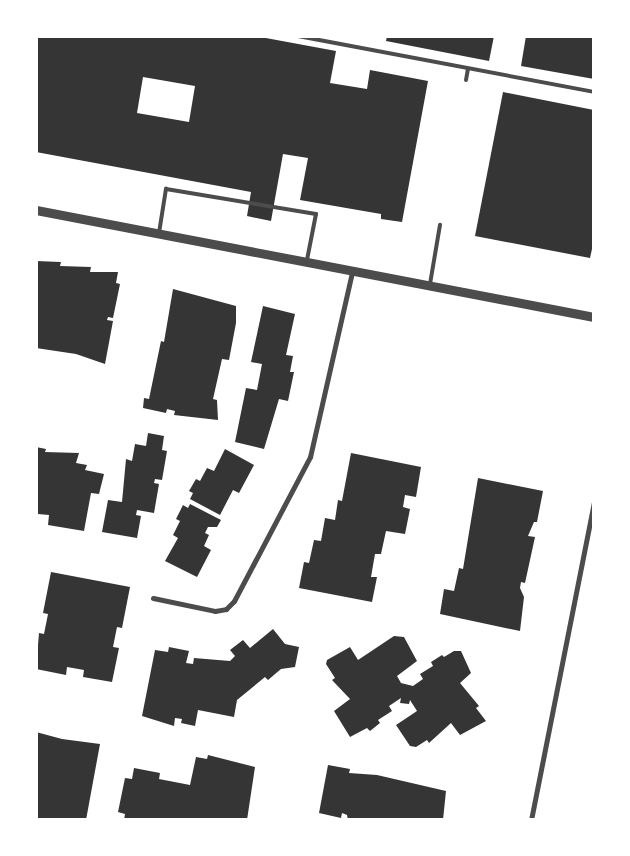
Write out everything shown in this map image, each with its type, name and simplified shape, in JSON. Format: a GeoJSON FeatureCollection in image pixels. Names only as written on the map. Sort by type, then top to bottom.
{"type":"FeatureCollection","features":[{"type":"Feature","properties":{"kind":"street"},"geometry":{"type":"LineString","coordinates":[[36,210],[306,264],[594,317]]}},
{"type":"Feature","properties":{"kind":"street"},"geometry":{"type":"LineString","coordinates":[[153,598],[215,611],[226,608],[234,601],[310,457],[352,272]]}},
{"type":"Feature","properties":{"kind":"street"},"geometry":{"type":"LineString","coordinates":[[531,820],[594,501]]}},
{"type":"Feature","properties":{"kind":"lane"},"geometry":{"type":"LineString","coordinates":[[298,36],[594,92]]}},
{"type":"Feature","properties":{"kind":"lane"},"geometry":{"type":"LineString","coordinates":[[466,80],[468,69]]}},
{"type":"Feature","properties":{"kind":"lane"},"geometry":{"type":"LineString","coordinates":[[158,235],[166,189],[316,214],[306,264]]}},
{"type":"Feature","properties":{"kind":"lane"},"geometry":{"type":"LineString","coordinates":[[429,286],[440,225]]}},
{"type":"Feature","properties":{"kind":"building"},"geometry":{"type":"Polygon","coordinates":[[[36,36],[255,36],[336,51],[330,83],[367,89],[370,70],[428,81],[402,222],[381,219],[381,214],[300,200],[308,158],[283,154],[271,221],[247,216],[251,192],[36,152],[36,36]],[[143,77],[137,113],[189,122],[195,86],[143,77]]]}},
{"type":"Feature","properties":{"kind":"building"},"geometry":{"type":"Polygon","coordinates":[[[387,36],[494,36],[489,61],[386,41],[387,36]]]}},
{"type":"Feature","properties":{"kind":"building"},"geometry":{"type":"Polygon","coordinates":[[[526,36],[594,36],[594,79],[521,66],[526,36]]]}},
{"type":"Feature","properties":{"kind":"building"},"geometry":{"type":"Polygon","coordinates":[[[503,92],[594,110],[594,240],[590,258],[475,236],[503,92]]]}},
{"type":"Feature","properties":{"kind":"building"},"geometry":{"type":"Polygon","coordinates":[[[36,261],[61,262],[60,266],[91,267],[90,272],[118,272],[116,283],[120,284],[113,318],[108,317],[107,320],[113,321],[105,364],[76,354],[36,348],[36,261]]]}},
{"type":"Feature","properties":{"kind":"building"},"geometry":{"type":"Polygon","coordinates":[[[173,289],[236,306],[236,323],[229,360],[222,359],[213,399],[217,400],[218,420],[174,415],[175,411],[167,409],[166,413],[143,408],[144,398],[149,399],[161,341],[164,342],[173,289]]]}},
{"type":"Feature","properties":{"kind":"building"},"geometry":{"type":"Polygon","coordinates":[[[263,306],[295,314],[286,355],[293,356],[290,372],[294,372],[288,401],[279,399],[264,449],[235,442],[246,388],[257,390],[262,364],[251,362],[263,306]]]}},
{"type":"Feature","properties":{"kind":"building"},"geometry":{"type":"Polygon","coordinates":[[[148,433],[164,436],[162,450],[167,451],[162,480],[155,479],[154,483],[159,484],[154,513],[137,510],[136,515],[141,516],[137,538],[102,532],[108,500],[122,502],[126,459],[132,461],[135,444],[146,446],[148,433]]]}},
{"type":"Feature","properties":{"kind":"building"},"geometry":{"type":"Polygon","coordinates":[[[36,447],[46,449],[45,452],[79,453],[76,463],[87,465],[85,470],[104,474],[99,494],[91,493],[84,531],[48,525],[49,515],[38,514],[36,447]]]}},
{"type":"Feature","properties":{"kind":"building"},"geometry":{"type":"Polygon","coordinates":[[[225,449],[254,465],[239,493],[233,490],[220,515],[190,499],[193,493],[189,491],[196,479],[200,481],[207,468],[214,471],[225,449]]]}},
{"type":"Feature","properties":{"kind":"building"},"geometry":{"type":"Polygon","coordinates":[[[351,453],[421,467],[416,497],[405,495],[403,507],[410,509],[405,534],[386,531],[381,554],[375,554],[371,577],[377,577],[372,602],[299,588],[304,562],[309,563],[314,540],[321,541],[325,518],[335,520],[338,500],[342,501],[351,453]]]}},
{"type":"Feature","properties":{"kind":"building"},"geometry":{"type":"Polygon","coordinates":[[[478,478],[543,491],[537,522],[534,522],[528,536],[535,537],[525,583],[521,582],[520,588],[524,597],[520,631],[440,614],[444,589],[454,591],[459,568],[463,569],[478,478]]]}},
{"type":"Feature","properties":{"kind":"building"},"geometry":{"type":"Polygon","coordinates":[[[190,504],[221,520],[217,527],[208,527],[205,533],[209,535],[204,546],[211,550],[197,577],[165,561],[178,538],[173,535],[180,521],[176,519],[183,505],[188,508],[190,504]]]}},
{"type":"Feature","properties":{"kind":"building"},"geometry":{"type":"Polygon","coordinates":[[[51,572],[130,587],[122,628],[117,627],[113,647],[119,648],[112,682],[83,677],[84,670],[67,667],[66,675],[36,669],[39,633],[44,634],[48,614],[43,613],[51,572]]]}},
{"type":"Feature","properties":{"kind":"building"},"geometry":{"type":"Polygon","coordinates":[[[273,629],[285,644],[299,647],[295,667],[281,669],[268,680],[265,677],[237,700],[234,717],[198,710],[195,726],[181,723],[182,719],[175,718],[174,726],[142,716],[155,650],[168,652],[169,647],[189,651],[186,663],[193,664],[194,658],[230,661],[235,656],[230,650],[243,640],[250,648],[273,629]]]}},
{"type":"Feature","properties":{"kind":"building"},"geometry":{"type":"Polygon","coordinates":[[[394,636],[404,637],[417,661],[397,676],[401,683],[413,686],[423,679],[420,674],[433,666],[431,662],[442,655],[444,657],[454,651],[461,651],[471,673],[460,683],[479,706],[476,708],[486,721],[460,735],[451,723],[429,743],[427,740],[416,747],[410,746],[396,725],[417,711],[410,700],[409,704],[400,703],[401,698],[389,706],[392,711],[378,720],[380,723],[370,731],[367,728],[350,737],[334,711],[350,699],[332,680],[335,678],[326,664],[327,660],[350,647],[358,660],[394,636]]]}},
{"type":"Feature","properties":{"kind":"building"},"geometry":{"type":"Polygon","coordinates":[[[36,732],[62,739],[100,744],[86,820],[36,820],[36,732]]]}},
{"type":"Feature","properties":{"kind":"building"},"geometry":{"type":"Polygon","coordinates":[[[208,755],[255,767],[247,820],[124,820],[125,814],[118,812],[125,778],[132,779],[134,768],[160,773],[159,779],[190,785],[196,757],[207,759],[208,755]]]}},
{"type":"Feature","properties":{"kind":"building"},"geometry":{"type":"Polygon","coordinates":[[[328,765],[350,769],[349,773],[377,775],[446,791],[443,820],[348,820],[347,815],[342,813],[341,818],[319,813],[328,765]]]}}]}
